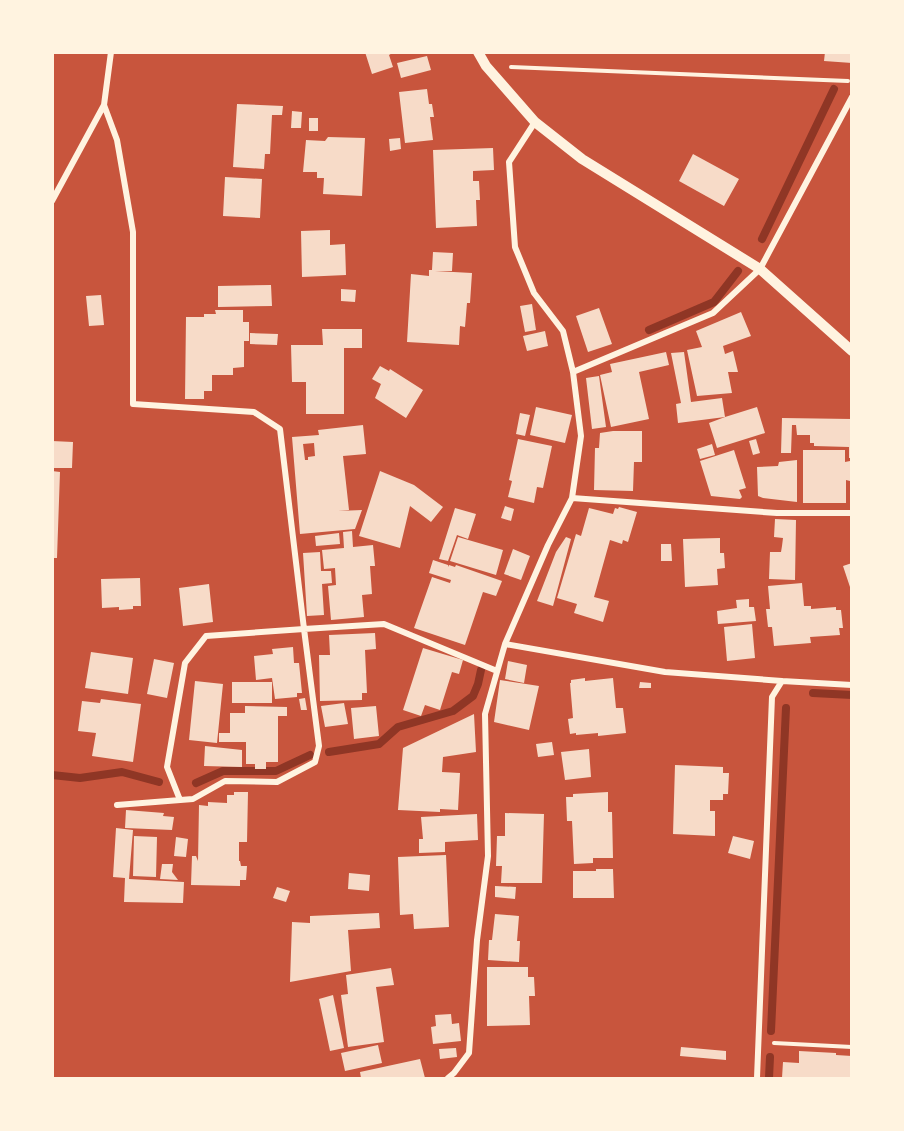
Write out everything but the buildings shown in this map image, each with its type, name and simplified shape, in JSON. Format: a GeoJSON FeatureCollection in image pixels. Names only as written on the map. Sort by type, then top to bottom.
{"type":"FeatureCollection","features":[{"type":"Feature","properties":{"kind":"street"},"geometry":{"type":"LineString","coordinates":[[52,201],[104,105],[111,52]]}},
{"type":"Feature","properties":{"kind":"street"},"geometry":{"type":"LineString","coordinates":[[478,52],[486,66],[535,122],[582,159],[760,269],[852,351]]}},
{"type":"Feature","properties":{"kind":"street"},"geometry":{"type":"LineString","coordinates":[[573,372],[714,313],[760,269],[852,97]]}},
{"type":"Feature","properties":{"kind":"street"},"geometry":{"type":"LineString","coordinates":[[104,105],[117,140],[133,232],[133,404],[254,412],[280,429],[319,746],[315,762],[277,782],[225,781],[193,799],[117,805]]}},
{"type":"Feature","properties":{"kind":"street"},"geometry":{"type":"LineString","coordinates":[[448,1078],[469,1053],[477,940],[488,856],[484,714],[505,644],[548,545],[572,498],[581,436],[573,372],[563,331],[534,293],[515,248],[509,162],[535,122]]}},
{"type":"Feature","properties":{"kind":"street"},"geometry":{"type":"LineString","coordinates":[[572,498],[777,513],[852,513]]}},
{"type":"Feature","properties":{"kind":"street"},"geometry":{"type":"LineString","coordinates":[[180,800],[167,767],[185,663],[206,636],[384,624],[497,671]]}},
{"type":"Feature","properties":{"kind":"street"},"geometry":{"type":"LineString","coordinates":[[505,644],[665,672],[852,685]]}},
{"type":"Feature","properties":{"kind":"street"},"geometry":{"type":"LineString","coordinates":[[757,1078],[772,697],[783,681]]}},
{"type":"Feature","properties":{"kind":"path"},"geometry":{"type":"LineString","coordinates":[[486,66],[852,81]]}},
{"type":"Feature","properties":{"kind":"path"},"geometry":{"type":"LineString","coordinates":[[759,1042],[852,1047]]}},
{"type":"Feature","properties":{"kind":"waterway"},"geometry":{"type":"LineString","coordinates":[[762,239],[834,89]]}},
{"type":"Feature","properties":{"kind":"waterway"},"geometry":{"type":"LineString","coordinates":[[649,330],[714,302],[738,271]]}},
{"type":"Feature","properties":{"kind":"waterway"},"geometry":{"type":"LineString","coordinates":[[329,752],[379,744],[398,727],[453,711],[473,696],[481,670]]}},
{"type":"Feature","properties":{"kind":"waterway"},"geometry":{"type":"LineString","coordinates":[[813,693],[852,695]]}},
{"type":"Feature","properties":{"kind":"waterway"},"geometry":{"type":"LineString","coordinates":[[771,1031],[786,708]]}},
{"type":"Feature","properties":{"kind":"waterway"},"geometry":{"type":"LineString","coordinates":[[196,783],[223,771],[276,771],[310,755]]}},
{"type":"Feature","properties":{"kind":"waterway"},"geometry":{"type":"LineString","coordinates":[[52,775],[80,778],[122,772],[159,782]]}},
{"type":"Feature","properties":{"kind":"waterway"},"geometry":{"type":"LineString","coordinates":[[769,1078],[770,1057]]}}]}
